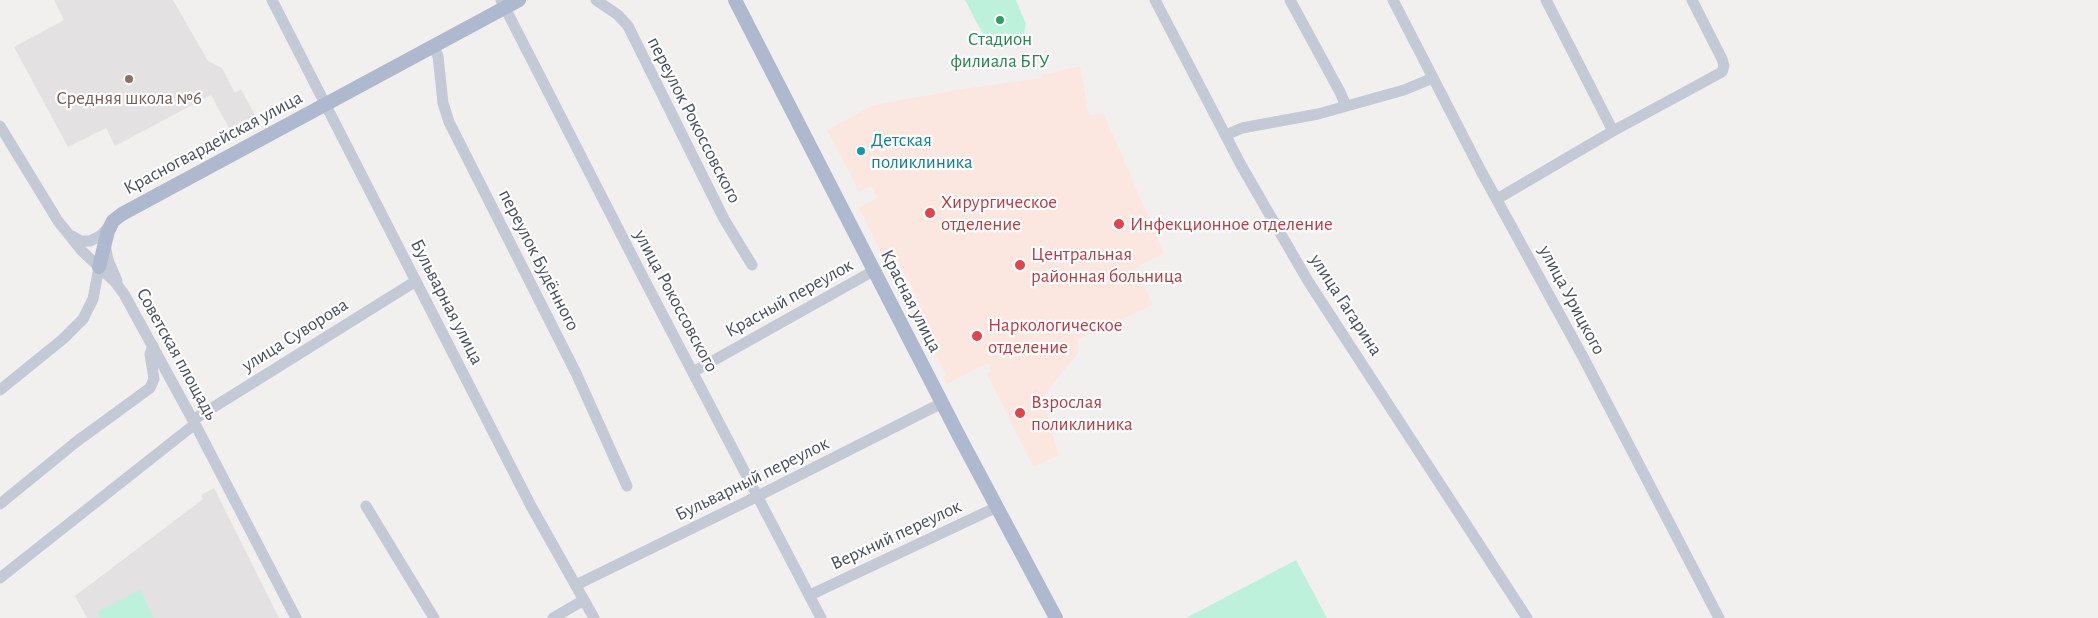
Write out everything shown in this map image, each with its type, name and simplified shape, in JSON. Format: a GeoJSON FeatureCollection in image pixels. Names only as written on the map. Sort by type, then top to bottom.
{"type":"FeatureCollection","features":[{"type":"Feature","properties":{"kind":"main road","name":"Красногвардейская улица"},"geometry":{"type":"LineString","coordinates":[[108,231],[117,217],[128,210],[433,46],[503,4],[519,0]]}},
{"type":"Feature","properties":{"kind":"main road","name":"Красная улица"},"geometry":{"type":"LineString","coordinates":[[735,0],[942,403],[1056,618]]}},
{"type":"Feature","properties":{"kind":"main road"},"geometry":{"type":"LineString","coordinates":[[99,268],[108,231]]}},
{"type":"Feature","properties":{"kind":"street","name":"Бульварная улица"},"geometry":{"type":"LineString","coordinates":[[272,0],[531,506],[594,618]]}},
{"type":"Feature","properties":{"kind":"street","name":"переулок Рокоссовского"},"geometry":{"type":"LineString","coordinates":[[596,0],[618,15],[628,26],[724,220],[752,264]]}},
{"type":"Feature","properties":{"kind":"street","name":"улица Гагарина"},"geometry":{"type":"LineString","coordinates":[[1155,0],[1226,135],[1308,281],[1527,618]]}},
{"type":"Feature","properties":{"kind":"street"},"geometry":{"type":"LineString","coordinates":[[1290,0],[1346,106]]}},
{"type":"Feature","properties":{"kind":"street","name":"улица Урицкого"},"geometry":{"type":"LineString","coordinates":[[1393,0],[1719,618]]}},
{"type":"Feature","properties":{"kind":"street"},"geometry":{"type":"LineString","coordinates":[[1546,0],[1613,131]]}},
{"type":"Feature","properties":{"kind":"street"},"geometry":{"type":"LineString","coordinates":[[1497,199],[1613,131],[1716,77],[1724,69],[1722,59],[1692,0]]}},
{"type":"Feature","properties":{"kind":"street","name":"улица Рокоссовского"},"geometry":{"type":"LineString","coordinates":[[503,4],[644,281],[821,618]]}},
{"type":"Feature","properties":{"kind":"street","name":"переулок Будённого"},"geometry":{"type":"LineString","coordinates":[[433,46],[438,56],[443,103],[449,122],[576,374],[627,486]]}},
{"type":"Feature","properties":{"kind":"street"},"geometry":{"type":"LineString","coordinates":[[1226,135],[1242,128],[1300,118],[1346,106],[1411,88],[1433,78]]}},
{"type":"Feature","properties":{"kind":"street","name":"Советская площадь"},"geometry":{"type":"LineString","coordinates":[[0,126],[38,191],[63,228],[75,244],[122,290],[194,422],[296,618]]}},
{"type":"Feature","properties":{"kind":"street"},"geometry":{"type":"LineString","coordinates":[[63,228],[77,239],[86,241],[96,239],[108,231]]}},
{"type":"Feature","properties":{"kind":"street"},"geometry":{"type":"LineString","coordinates":[[108,231],[108,260],[122,290]]}},
{"type":"Feature","properties":{"kind":"street"},"geometry":{"type":"LineString","coordinates":[[75,244],[89,269],[92,281],[92,302]]}},
{"type":"Feature","properties":{"kind":"street"},"geometry":{"type":"LineString","coordinates":[[92,302],[99,268]]}},
{"type":"Feature","properties":{"kind":"street","name":"Красный переулок"},"geometry":{"type":"LineString","coordinates":[[693,372],[875,270]]}},
{"type":"Feature","properties":{"kind":"street","name":"улица Суворова"},"geometry":{"type":"LineString","coordinates":[[0,578],[194,422],[416,281]]}},
{"type":"Feature","properties":{"kind":"street"},"geometry":{"type":"LineString","coordinates":[[0,390],[72,331],[83,319],[99,289],[105,284],[112,284],[122,290]]}},
{"type":"Feature","properties":{"kind":"street"},"geometry":{"type":"LineString","coordinates":[[0,504],[76,442],[150,388],[154,379],[150,354],[153,346]]}},
{"type":"Feature","properties":{"kind":"street","name":"Бульварный переулок"},"geometry":{"type":"LineString","coordinates":[[576,585],[942,403]]}},
{"type":"Feature","properties":{"kind":"street"},"geometry":{"type":"LineString","coordinates":[[366,506],[434,618]]}},
{"type":"Feature","properties":{"kind":"street","name":"Верхний переулок"},"geometry":{"type":"LineString","coordinates":[[810,595],[997,507]]}},
{"type":"Feature","properties":{"kind":"street"},"geometry":{"type":"LineString","coordinates":[[1045,597],[1047,618]]}},
{"type":"Feature","properties":{"kind":"street"},"geometry":{"type":"LineString","coordinates":[[553,618],[584,600]]}},
{"type":"Feature","properties":{"kind":"shaded area","name":"Средняя школа №6"},"geometry":{"type":"Polygon","coordinates":[[[54,0],[173,0],[208,61],[222,68],[235,93],[241,89],[260,125],[235,139],[211,95],[115,146],[106,128],[68,147],[14,47],[64,20],[54,0]]]}},
{"type":"Feature","properties":{"kind":"shaded area","name":"Центральная районная больница"},"geometry":{"type":"Polygon","coordinates":[[[1080,66],[1089,115],[1104,114],[1164,253],[1135,268],[1153,305],[1078,339],[1078,353],[1042,398],[1059,455],[1033,467],[987,374],[991,371],[988,363],[947,384],[943,377],[946,375],[932,348],[929,349],[910,311],[921,305],[897,258],[886,263],[859,208],[877,198],[871,186],[859,192],[827,130],[873,105],[962,89],[1042,78],[1042,75],[1080,66]]]}},
{"type":"Feature","properties":{"kind":"shaded area"},"geometry":{"type":"Polygon","coordinates":[[[214,488],[279,618],[87,618],[75,596],[203,499],[201,495],[214,488]]]}},
{"type":"Feature","properties":{"kind":"green space","name":"Стадион филиала БГУ"},"geometry":{"type":"Polygon","coordinates":[[[965,0],[1016,0],[1026,24],[1020,41],[1004,48],[987,42],[965,0]]]}},
{"type":"Feature","properties":{"kind":"green space"},"geometry":{"type":"Polygon","coordinates":[[[1296,560],[1327,618],[1186,618],[1296,560]]]}},
{"type":"Feature","properties":{"kind":"green space"},"geometry":{"type":"Polygon","coordinates":[[[140,590],[154,618],[100,618],[97,612],[140,590]]]}},
{"type":"Feature","properties":{"kind":"place","name":"Стадион филиала БГУ"},"geometry":{"type":"Point","coordinates":[1000,20]}},
{"type":"Feature","properties":{"kind":"place","name":"Средняя школа №6"},"geometry":{"type":"Point","coordinates":[129,79]}},
{"type":"Feature","properties":{"kind":"place","name":"Детская поликлиника"},"geometry":{"type":"Point","coordinates":[861,151]}},
{"type":"Feature","properties":{"kind":"place","name":"Хирургическое отделение"},"geometry":{"type":"Point","coordinates":[930,213]}},
{"type":"Feature","properties":{"kind":"place","name":"Инфекционное отделение"},"geometry":{"type":"Point","coordinates":[1119,224]}},
{"type":"Feature","properties":{"kind":"place","name":"Центральная районная больница"},"geometry":{"type":"Point","coordinates":[1020,265]}},
{"type":"Feature","properties":{"kind":"place","name":"Наркологическое отделение"},"geometry":{"type":"Point","coordinates":[977,336]}},
{"type":"Feature","properties":{"kind":"place","name":"Взрослая поликлиника"},"geometry":{"type":"Point","coordinates":[1020,413]}}]}
